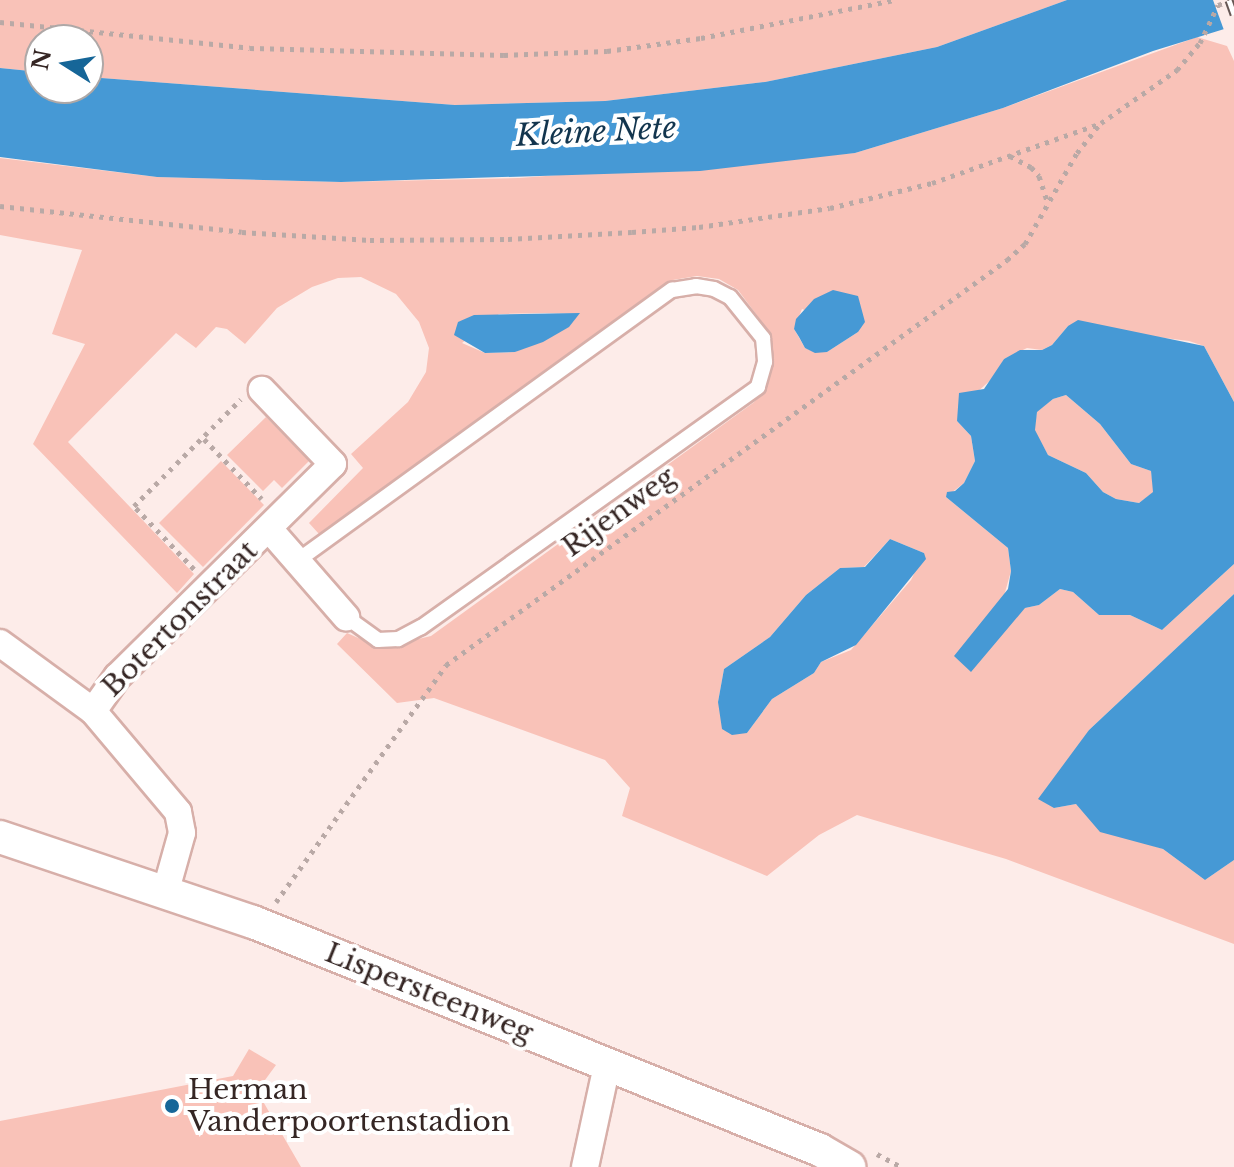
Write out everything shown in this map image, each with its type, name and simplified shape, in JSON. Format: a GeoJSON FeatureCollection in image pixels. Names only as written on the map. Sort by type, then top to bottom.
{"type":"FeatureCollection","features":[{"type":"Feature","properties":{"kind":"street","name":"Botertonstraat"},"geometry":{"type":"LineString","coordinates":[[93,711],[117,677],[333,464],[254,392]]}},
{"type":"Feature","properties":{"kind":"street","name":"Botertonstraat"},"geometry":{"type":"LineString","coordinates":[[275,524],[297,561],[346,617]]}},
{"type":"Feature","properties":{"kind":"street"},"geometry":{"type":"LineString","coordinates":[[0,643],[93,711],[178,812],[182,833],[166,890]]}},
{"type":"Feature","properties":{"kind":"street","name":"Lispersteenweg"},"geometry":{"type":"LineString","coordinates":[[0,837],[166,890],[253,922],[820,1150],[850,1167]]}},
{"type":"Feature","properties":{"kind":"street"},"geometry":{"type":"LineString","coordinates":[[585,1167],[607,1065]]}},
{"type":"Feature","properties":{"kind":"lane"},"geometry":{"type":"LineString","coordinates":[[297,561],[672,290],[696,286],[730,297],[763,338],[765,362],[758,387],[421,627],[398,639],[378,640],[346,617]]}},
{"type":"Feature","properties":{"kind":"path"},"geometry":{"type":"LineString","coordinates":[[0,22],[250,48],[504,55],[607,51],[701,38],[894,0]]}},
{"type":"Feature","properties":{"kind":"path"},"geometry":{"type":"LineString","coordinates":[[0,206],[242,232],[370,240],[571,236],[699,227],[830,208],[932,183],[1101,123],[1177,70],[1200,43],[1214,10],[1232,0]]}},
{"type":"Feature","properties":{"kind":"path","name":"Rijenweg"},"geometry":{"type":"LineString","coordinates":[[269,912],[446,665],[1007,260],[1025,244],[1077,153],[1101,123]]}},
{"type":"Feature","properties":{"kind":"path"},"geometry":{"type":"LineString","coordinates":[[1010,156],[1031,167],[1039,176],[1048,204]]}},
{"type":"Feature","properties":{"kind":"path"},"geometry":{"type":"LineString","coordinates":[[211,586],[134,506],[254,392]]}},
{"type":"Feature","properties":{"kind":"path"},"geometry":{"type":"LineString","coordinates":[[204,439],[275,524]]}},
{"type":"Feature","properties":{"kind":"shaded area"},"geometry":{"type":"Polygon","coordinates":[[[0,0],[1067,0],[937,47],[765,82],[605,101],[455,105],[104,78],[104,24],[24,24],[24,70],[0,68],[0,0]]]}},
{"type":"Feature","properties":{"kind":"shaded area"},"geometry":{"type":"Polygon","coordinates":[[[1197,37],[1227,46],[1234,61],[1234,402],[1204,346],[1189,341],[1068,326],[1052,345],[1042,350],[1027,348],[1004,359],[994,377],[976,393],[957,421],[971,436],[975,461],[964,483],[946,497],[1008,548],[1011,571],[1004,596],[1025,608],[1039,605],[1060,589],[1073,592],[1099,615],[1130,615],[1162,630],[1234,564],[1234,594],[1089,730],[1054,808],[1076,804],[1136,840],[1163,849],[1205,880],[1234,860],[1234,944],[1006,859],[857,815],[819,835],[767,876],[622,816],[630,788],[605,760],[434,698],[397,703],[337,644],[347,633],[381,648],[431,636],[753,403],[765,391],[773,362],[771,334],[738,290],[719,279],[697,276],[673,280],[443,449],[319,534],[309,523],[363,468],[351,454],[408,402],[426,372],[429,348],[419,322],[396,294],[361,277],[338,278],[312,287],[277,308],[245,344],[227,329],[216,327],[196,348],[176,333],[68,442],[194,574],[177,593],[33,444],[85,344],[52,334],[82,250],[0,235],[0,158],[157,177],[341,182],[519,178],[855,153],[1003,108],[1197,37]],[[802,309],[794,329],[805,348],[827,352],[858,332],[802,309]],[[545,313],[499,314],[462,343],[485,353],[515,352],[579,314],[545,313]],[[890,539],[864,567],[840,568],[806,595],[770,637],[724,669],[718,702],[747,733],[772,699],[814,673],[821,662],[851,650],[911,580],[924,553],[890,539]]]}},
{"type":"Feature","properties":{"kind":"shaded area"},"geometry":{"type":"Polygon","coordinates":[[[1066,395],[1100,424],[1131,464],[1151,471],[1154,492],[1139,503],[1116,499],[1103,492],[1086,473],[1048,455],[1034,430],[1037,411],[1053,399],[1066,395]]]}},
{"type":"Feature","properties":{"kind":"shaded area"},"geometry":{"type":"Polygon","coordinates":[[[266,417],[309,461],[282,488],[274,480],[263,491],[227,455],[266,417]]]}},
{"type":"Feature","properties":{"kind":"shaded area"},"geometry":{"type":"Polygon","coordinates":[[[221,461],[264,505],[203,567],[159,523],[221,461]]]}},
{"type":"Feature","properties":{"kind":"shaded area","name":"Herman Vanderpoortenstadion"},"geometry":{"type":"Polygon","coordinates":[[[249,1049],[276,1065],[257,1091],[301,1167],[0,1167],[0,1121],[233,1076],[249,1049]]]}},
{"type":"Feature","properties":{"kind":"water","name":"Kleine Nete"},"geometry":{"type":"Polygon","coordinates":[[[1067,0],[1234,0],[1234,26],[1153,51],[1003,108],[855,153],[700,171],[341,182],[157,177],[0,157],[0,68],[24,70],[24,104],[104,104],[104,78],[455,105],[605,101],[765,82],[937,47],[1067,0]]]}},
{"type":"Feature","properties":{"kind":"water"},"geometry":{"type":"Polygon","coordinates":[[[833,290],[858,296],[865,322],[858,332],[827,352],[815,353],[805,348],[794,329],[796,319],[814,299],[833,290]]]}},
{"type":"Feature","properties":{"kind":"water"},"geometry":{"type":"Polygon","coordinates":[[[580,313],[569,327],[543,342],[515,352],[485,353],[454,335],[458,322],[474,315],[580,313]]]}},
{"type":"Feature","properties":{"kind":"water"},"geometry":{"type":"Polygon","coordinates":[[[1078,320],[1204,346],[1234,402],[1234,564],[1162,630],[1130,615],[1099,615],[1073,592],[1060,589],[1039,605],[1025,608],[971,672],[954,656],[1008,589],[1011,571],[1008,548],[946,497],[947,492],[955,491],[964,483],[975,461],[971,436],[957,421],[959,393],[984,389],[1004,359],[1020,350],[1042,350],[1052,345],[1068,326],[1078,320]],[[1066,395],[1053,399],[1037,412],[1035,430],[1048,455],[1086,473],[1103,492],[1116,499],[1139,503],[1153,492],[1151,471],[1131,464],[1100,424],[1066,395]]]}},
{"type":"Feature","properties":{"kind":"water"},"geometry":{"type":"Polygon","coordinates":[[[890,539],[924,553],[926,559],[856,645],[821,662],[814,673],[772,699],[747,733],[732,735],[722,729],[718,702],[724,669],[770,637],[806,595],[840,568],[865,567],[890,539]]]}},
{"type":"Feature","properties":{"kind":"water"},"geometry":{"type":"Polygon","coordinates":[[[1234,594],[1234,860],[1205,880],[1163,849],[1100,832],[1076,804],[1054,808],[1038,799],[1089,730],[1234,594]]]}},
{"type":"Feature","properties":{"kind":"pier"},"geometry":{"type":"Polygon","coordinates":[[[1213,0],[1234,0],[1234,30],[1225,33],[1213,0]]]}},
{"type":"Feature","properties":{"kind":"railway"},"geometry":{"type":"LineString","coordinates":[[1229,0],[1234,14]]}},
{"type":"Feature","properties":{"kind":"place","name":"Herman Vanderpoortenstadion"},"geometry":{"type":"Point","coordinates":[172,1106]}}]}
